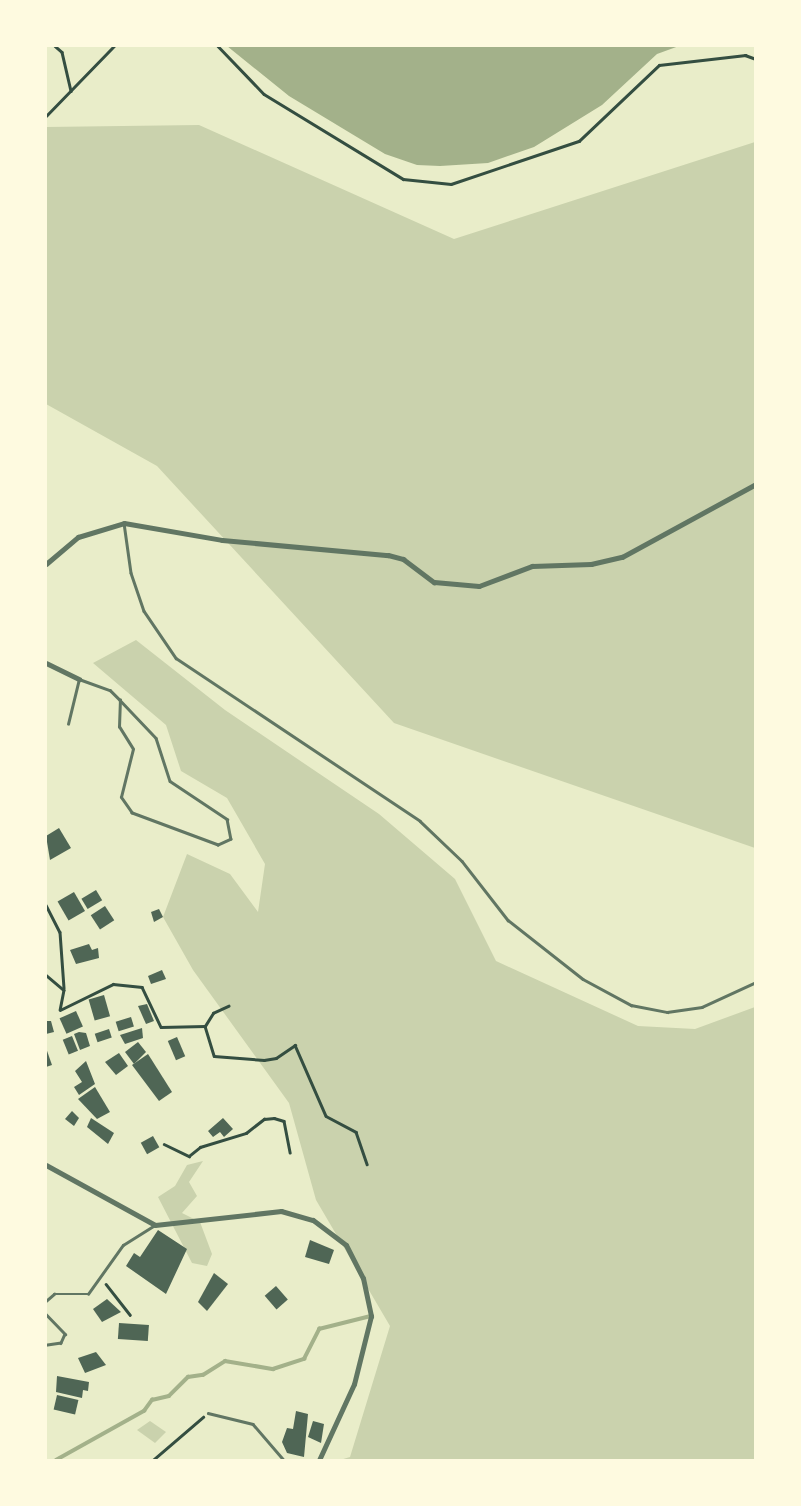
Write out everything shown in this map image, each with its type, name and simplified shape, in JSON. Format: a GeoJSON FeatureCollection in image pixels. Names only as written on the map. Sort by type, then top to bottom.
{"type":"FeatureCollection","features":[{"type":"Feature","properties":{"kind":"street"},"geometry":{"type":"LineString","coordinates":[[46,564],[78,537],[124,523],[222,540],[388,555],[403,559],[434,582],[461,587],[532,566],[591,564],[622,557],[755,484]]}},
{"type":"Feature","properties":{"kind":"street"},"geometry":{"type":"LineString","coordinates":[[46,663],[79,679]]}},
{"type":"Feature","properties":{"kind":"street"},"geometry":{"type":"LineString","coordinates":[[46,1165],[155,1225],[281,1211],[322,1225],[352,1253],[369,1297],[368,1336],[354,1384],[319,1461]]}},
{"type":"Feature","properties":{"kind":"lane"},"geometry":{"type":"LineString","coordinates":[[124,523],[131,573],[144,611],[176,658],[420,821],[462,861],[508,920],[583,979],[631,1005],[667,1012],[702,1007],[755,982]]}},
{"type":"Feature","properties":{"kind":"lane"},"geometry":{"type":"LineString","coordinates":[[68,724],[70,701],[79,679],[110,690],[120,700],[156,738],[170,781],[227,819],[231,839],[218,845],[132,813],[121,797],[133,749],[119,727],[120,700]]}},
{"type":"Feature","properties":{"kind":"lane"},"geometry":{"type":"LineString","coordinates":[[46,1301],[54,1294],[88,1294],[123,1245],[155,1225]]}},
{"type":"Feature","properties":{"kind":"lane"},"geometry":{"type":"LineString","coordinates":[[46,1314],[65,1334],[61,1343],[46,1345]]}},
{"type":"Feature","properties":{"kind":"lane"},"geometry":{"type":"LineString","coordinates":[[208,1413],[253,1424],[284,1461]]}},
{"type":"Feature","properties":{"kind":"path"},"geometry":{"type":"LineString","coordinates":[[55,46],[62,52],[71,91]]}},
{"type":"Feature","properties":{"kind":"path"},"geometry":{"type":"LineString","coordinates":[[46,116],[114,46]]}},
{"type":"Feature","properties":{"kind":"path"},"geometry":{"type":"LineString","coordinates":[[218,46],[264,94],[404,179],[451,184],[579,141],[659,65],[745,55],[755,59]]}},
{"type":"Feature","properties":{"kind":"path"},"geometry":{"type":"LineString","coordinates":[[46,905],[60,932],[64,990],[60,1010],[112,982],[142,987],[161,1027],[205,1026]]}},
{"type":"Feature","properties":{"kind":"path"},"geometry":{"type":"LineString","coordinates":[[46,975],[64,990]]}},
{"type":"Feature","properties":{"kind":"path"},"geometry":{"type":"LineString","coordinates":[[228,1006],[213,1013],[205,1026],[214,1056],[264,1060],[276,1058],[295,1045],[326,1116],[356,1132],[367,1164]]}},
{"type":"Feature","properties":{"kind":"path"},"geometry":{"type":"LineString","coordinates":[[164,1144],[189,1156],[200,1147],[246,1133],[264,1119],[274,1118],[284,1121],[290,1152]]}},
{"type":"Feature","properties":{"kind":"path"},"geometry":{"type":"LineString","coordinates":[[100,1276],[130,1315]]}},
{"type":"Feature","properties":{"kind":"path"},"geometry":{"type":"LineString","coordinates":[[153,1461],[208,1413]]}},
{"type":"Feature","properties":{"kind":"shaded area"},"geometry":{"type":"Polygon","coordinates":[[[227,46],[679,46],[657,54],[602,105],[534,147],[488,163],[440,166],[417,165],[385,154],[289,96],[227,46]]]}},
{"type":"Feature","properties":{"kind":"shaded area"},"geometry":{"type":"Polygon","coordinates":[[[199,125],[454,239],[755,142],[755,848],[394,723],[157,466],[46,404],[46,127],[199,125]]]}},
{"type":"Feature","properties":{"kind":"shaded area"},"geometry":{"type":"Polygon","coordinates":[[[136,640],[225,710],[379,814],[455,879],[496,961],[638,1026],[695,1029],[755,1007],[755,1460],[340,1460],[350,1457],[390,1326],[316,1200],[289,1103],[193,970],[163,917],[187,854],[230,874],[258,912],[265,864],[227,798],[181,771],[166,725],[93,663],[136,640]]]}},
{"type":"Feature","properties":{"kind":"shaded area"},"geometry":{"type":"Polygon","coordinates":[[[203,1161],[189,1182],[197,1196],[182,1213],[200,1222],[212,1254],[207,1266],[192,1263],[158,1197],[175,1186],[187,1165],[203,1161]]]}},
{"type":"Feature","properties":{"kind":"shaded area"},"geometry":{"type":"Polygon","coordinates":[[[150,1421],[166,1432],[155,1443],[137,1430],[150,1421]]]}},
{"type":"Feature","properties":{"kind":"building"},"geometry":{"type":"Polygon","coordinates":[[[59,828],[71,848],[50,860],[46,836],[59,828]]]}},
{"type":"Feature","properties":{"kind":"building"},"geometry":{"type":"Polygon","coordinates":[[[96,890],[102,900],[88,909],[81,899],[96,890]]]}},
{"type":"Feature","properties":{"kind":"building"},"geometry":{"type":"Polygon","coordinates":[[[74,892],[85,911],[69,921],[58,902],[74,892]]]}},
{"type":"Feature","properties":{"kind":"building"},"geometry":{"type":"Polygon","coordinates":[[[105,906],[114,920],[100,930],[91,915],[105,906]]]}},
{"type":"Feature","properties":{"kind":"building"},"geometry":{"type":"Polygon","coordinates":[[[159,909],[163,917],[154,922],[151,912],[159,909]]]}},
{"type":"Feature","properties":{"kind":"building"},"geometry":{"type":"Polygon","coordinates":[[[89,944],[92,950],[98,948],[99,958],[76,964],[70,950],[89,944]]]}},
{"type":"Feature","properties":{"kind":"building"},"geometry":{"type":"Polygon","coordinates":[[[162,970],[166,979],[151,984],[148,976],[162,970]]]}},
{"type":"Feature","properties":{"kind":"building"},"geometry":{"type":"Polygon","coordinates":[[[104,995],[110,1016],[95,1021],[89,999],[104,995]]]}},
{"type":"Feature","properties":{"kind":"building"},"geometry":{"type":"Polygon","coordinates":[[[147,1004],[154,1021],[146,1024],[138,1006],[147,1004]]]}},
{"type":"Feature","properties":{"kind":"building"},"geometry":{"type":"Polygon","coordinates":[[[76,1011],[83,1027],[66,1034],[60,1018],[76,1011]]]}},
{"type":"Feature","properties":{"kind":"building"},"geometry":{"type":"Polygon","coordinates":[[[131,1017],[134,1027],[119,1031],[116,1022],[131,1017]]]}},
{"type":"Feature","properties":{"kind":"building"},"geometry":{"type":"Polygon","coordinates":[[[46,1021],[51,1021],[54,1032],[46,1034],[46,1021]]]}},
{"type":"Feature","properties":{"kind":"building"},"geometry":{"type":"Polygon","coordinates":[[[142,1028],[143,1038],[125,1044],[120,1035],[142,1028]]]}},
{"type":"Feature","properties":{"kind":"building"},"geometry":{"type":"Polygon","coordinates":[[[109,1029],[112,1038],[98,1042],[95,1034],[109,1029]]]}},
{"type":"Feature","properties":{"kind":"building"},"geometry":{"type":"Polygon","coordinates":[[[86,1033],[90,1046],[80,1050],[74,1034],[86,1033]]]}},
{"type":"Feature","properties":{"kind":"building"},"geometry":{"type":"Polygon","coordinates":[[[72,1036],[78,1051],[69,1055],[63,1040],[72,1036]]]}},
{"type":"Feature","properties":{"kind":"building"},"geometry":{"type":"Polygon","coordinates":[[[177,1037],[185,1056],[176,1060],[168,1041],[177,1037]]]}},
{"type":"Feature","properties":{"kind":"building"},"geometry":{"type":"Polygon","coordinates":[[[138,1042],[146,1052],[134,1064],[125,1052],[138,1042]]]}},
{"type":"Feature","properties":{"kind":"building"},"geometry":{"type":"Polygon","coordinates":[[[46,1048],[52,1065],[46,1067],[46,1048]]]}},
{"type":"Feature","properties":{"kind":"building"},"geometry":{"type":"Polygon","coordinates":[[[119,1053],[128,1066],[116,1075],[105,1062],[119,1053]]]}},
{"type":"Feature","properties":{"kind":"building"},"geometry":{"type":"Polygon","coordinates":[[[148,1054],[172,1092],[159,1101],[132,1065],[148,1054]]]}},
{"type":"Feature","properties":{"kind":"building"},"geometry":{"type":"Polygon","coordinates":[[[86,1061],[95,1084],[79,1095],[74,1087],[82,1082],[75,1071],[86,1061]]]}},
{"type":"Feature","properties":{"kind":"building"},"geometry":{"type":"Polygon","coordinates":[[[95,1087],[110,1112],[97,1119],[78,1099],[95,1087]]]}},
{"type":"Feature","properties":{"kind":"building"},"geometry":{"type":"Polygon","coordinates":[[[72,1111],[79,1118],[74,1126],[65,1119],[72,1111]]]}},
{"type":"Feature","properties":{"kind":"building"},"geometry":{"type":"Polygon","coordinates":[[[91,1118],[114,1133],[108,1144],[87,1127],[91,1118]]]}},
{"type":"Feature","properties":{"kind":"building"},"geometry":{"type":"Polygon","coordinates":[[[223,1118],[233,1129],[224,1137],[220,1132],[213,1137],[208,1131],[223,1118]]]}},
{"type":"Feature","properties":{"kind":"building"},"geometry":{"type":"Polygon","coordinates":[[[153,1136],[159,1147],[147,1154],[141,1143],[153,1136]]]}},
{"type":"Feature","properties":{"kind":"building"},"geometry":{"type":"Polygon","coordinates":[[[158,1230],[187,1249],[166,1294],[126,1266],[134,1253],[140,1257],[158,1230]]]}},
{"type":"Feature","properties":{"kind":"building"},"geometry":{"type":"Polygon","coordinates":[[[310,1240],[334,1250],[329,1264],[305,1257],[310,1240]]]}},
{"type":"Feature","properties":{"kind":"building"},"geometry":{"type":"Polygon","coordinates":[[[214,1273],[228,1284],[207,1311],[198,1302],[214,1273]]]}},
{"type":"Feature","properties":{"kind":"building"},"geometry":{"type":"Polygon","coordinates":[[[276,1286],[288,1300],[276,1309],[265,1296],[276,1286]]]}},
{"type":"Feature","properties":{"kind":"building"},"geometry":{"type":"Polygon","coordinates":[[[107,1299],[121,1312],[102,1322],[93,1309],[107,1299]]]}},
{"type":"Feature","properties":{"kind":"building"},"geometry":{"type":"Polygon","coordinates":[[[119,1323],[149,1325],[148,1341],[118,1339],[119,1323]]]}},
{"type":"Feature","properties":{"kind":"building"},"geometry":{"type":"Polygon","coordinates":[[[96,1352],[106,1365],[85,1373],[78,1358],[96,1352]]]}},
{"type":"Feature","properties":{"kind":"building"},"geometry":{"type":"Polygon","coordinates":[[[57,1376],[89,1382],[88,1391],[83,1390],[82,1398],[56,1392],[57,1376]]]}},
{"type":"Feature","properties":{"kind":"building"},"geometry":{"type":"Polygon","coordinates":[[[57,1395],[78,1400],[75,1415],[54,1410],[57,1395]]]}},
{"type":"Feature","properties":{"kind":"building"},"geometry":{"type":"Polygon","coordinates":[[[296,1411],[308,1414],[304,1457],[287,1453],[282,1442],[287,1428],[293,1429],[296,1411]]]}},
{"type":"Feature","properties":{"kind":"building"},"geometry":{"type":"Polygon","coordinates":[[[313,1421],[324,1424],[321,1443],[308,1437],[313,1421]]]}},
{"type":"Feature","properties":{"kind":"waterway"},"geometry":{"type":"LineString","coordinates":[[56,1460],[144,1411],[152,1400],[169,1396],[188,1377],[203,1375],[225,1361],[273,1369],[304,1359],[319,1329],[371,1316]]}}]}
